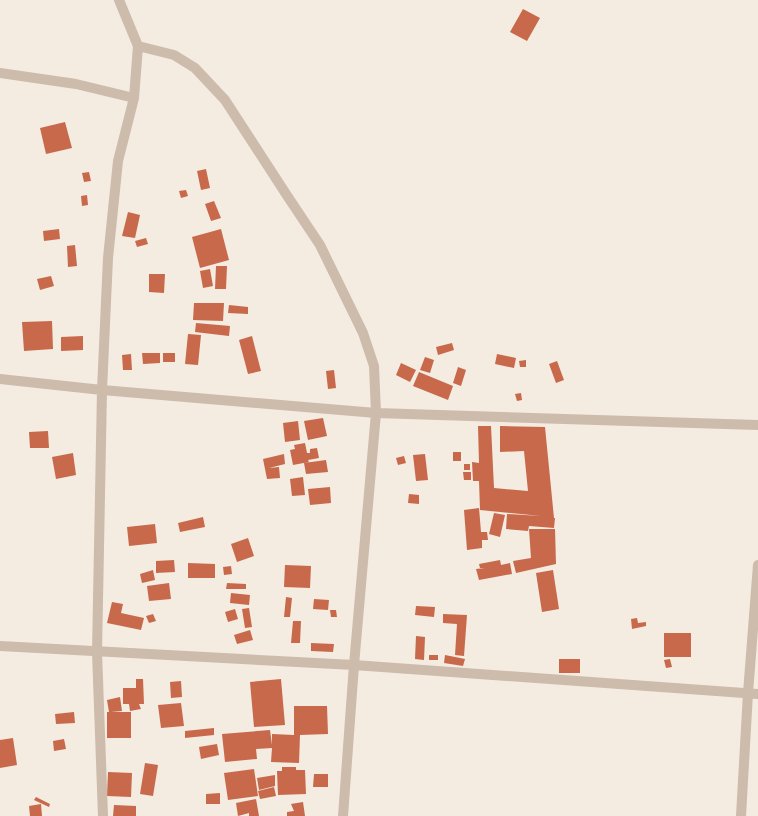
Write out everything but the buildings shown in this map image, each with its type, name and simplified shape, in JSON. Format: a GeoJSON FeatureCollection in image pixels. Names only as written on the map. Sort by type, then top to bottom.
{"type":"FeatureCollection","features":[{"type":"Feature","properties":{"kind":"street"},"geometry":{"type":"LineString","coordinates":[[103,816],[97,652],[102,390],[108,258],[118,161],[134,98],[138,46],[119,0]]}},
{"type":"Feature","properties":{"kind":"street"},"geometry":{"type":"LineString","coordinates":[[138,46],[174,55],[195,68],[225,100],[320,245],[363,333],[374,366],[376,413],[354,664],[343,816]]}},
{"type":"Feature","properties":{"kind":"street"},"geometry":{"type":"LineString","coordinates":[[0,73],[76,84],[134,98]]}},
{"type":"Feature","properties":{"kind":"street"},"geometry":{"type":"LineString","coordinates":[[0,379],[102,390],[376,413],[758,425]]}},
{"type":"Feature","properties":{"kind":"street"},"geometry":{"type":"LineString","coordinates":[[741,816],[753,693],[758,565]]}},
{"type":"Feature","properties":{"kind":"street"},"geometry":{"type":"LineString","coordinates":[[0,646],[354,664],[753,693]]}}]}
